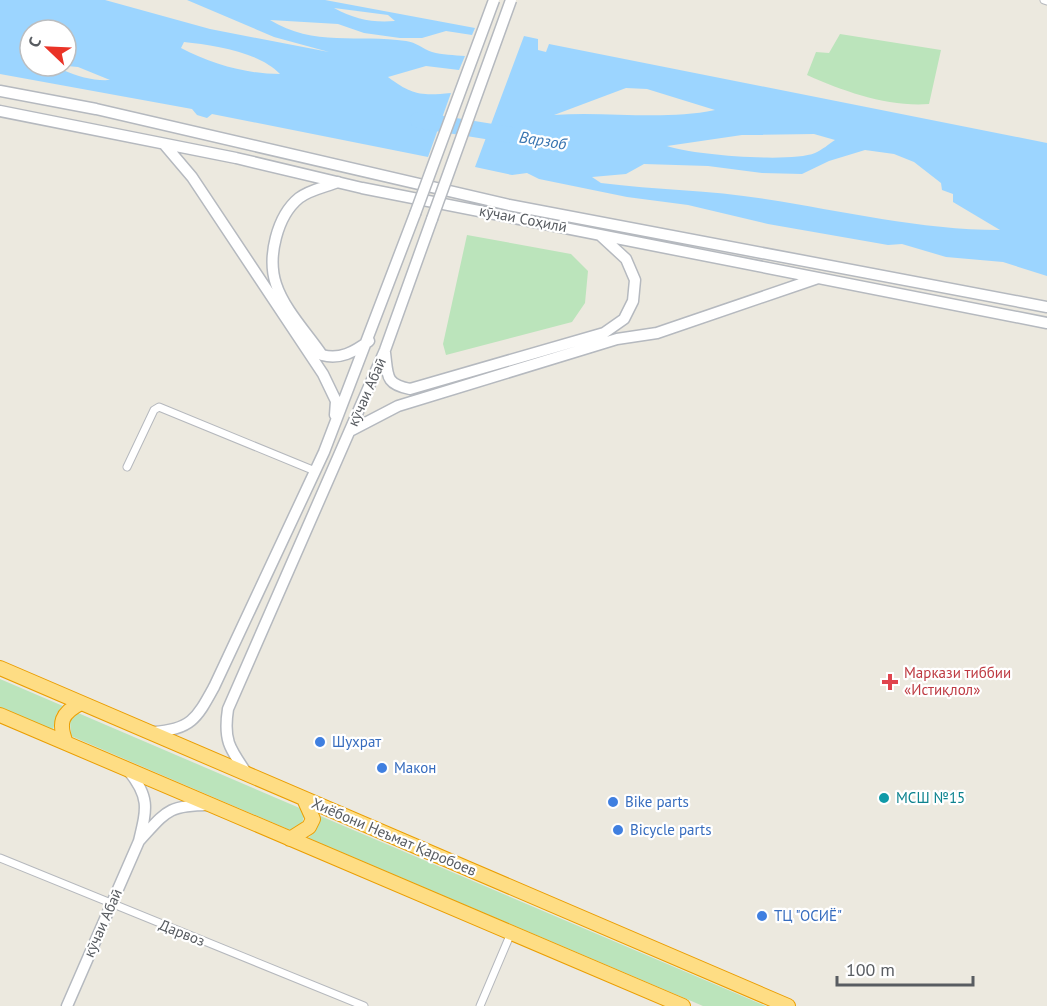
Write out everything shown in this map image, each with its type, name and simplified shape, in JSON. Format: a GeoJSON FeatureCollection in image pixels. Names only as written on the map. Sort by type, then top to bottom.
{"type":"FeatureCollection","features":[{"type":"Feature","properties":{"kind":"highway","name":"Хиёбони Неъмат Қаробоев"},"geometry":{"type":"LineString","coordinates":[[0,668],[788,1006]]}},
{"type":"Feature","properties":{"kind":"highway"},"geometry":{"type":"LineString","coordinates":[[66,743],[61,722],[63,715],[81,703]]}},
{"type":"Feature","properties":{"kind":"highway"},"geometry":{"type":"LineString","coordinates":[[0,715],[683,1006]]}},
{"type":"Feature","properties":{"kind":"highway"},"geometry":{"type":"LineString","coordinates":[[290,839],[309,827],[313,819],[304,799]]}},
{"type":"Feature","properties":{"kind":"main road","name":"кӯчаи Абаӣ"},"geometry":{"type":"LineString","coordinates":[[149,732],[184,727],[198,715],[315,471],[369,340],[494,0]]}},
{"type":"Feature","properties":{"kind":"main road","name":"кӯчаи Абаӣ"},"geometry":{"type":"LineString","coordinates":[[248,775],[228,748],[225,729],[228,709],[385,350],[512,0]]}},
{"type":"Feature","properties":{"kind":"main road"},"geometry":{"type":"LineString","coordinates":[[0,91],[96,109],[509,205],[1047,307]]}},
{"type":"Feature","properties":{"kind":"main road","name":"кӯчаи Соҳилӣ"},"geometry":{"type":"LineString","coordinates":[[0,111],[338,182],[1047,323]]}},
{"type":"Feature","properties":{"kind":"main road"},"geometry":{"type":"LineString","coordinates":[[164,144],[192,177],[323,374],[336,401],[335,422]]}},
{"type":"Feature","properties":{"kind":"main road"},"geometry":{"type":"LineString","coordinates":[[338,182],[300,197],[291,206],[278,232],[273,251],[275,283],[322,355],[340,356],[354,352],[369,340]]}},
{"type":"Feature","properties":{"kind":"main road"},"geometry":{"type":"LineString","coordinates":[[385,350],[388,378],[395,386],[411,389],[604,333],[624,319],[633,301],[635,280],[626,259],[600,234]]}},
{"type":"Feature","properties":{"kind":"main road"},"geometry":{"type":"LineString","coordinates":[[350,432],[398,406],[617,339],[657,333],[819,278]]}},
{"type":"Feature","properties":{"kind":"main road","name":"кӯчаи Абаӣ"},"geometry":{"type":"LineString","coordinates":[[67,1006],[139,841],[146,813],[146,799],[142,788],[128,769]]}},
{"type":"Feature","properties":{"kind":"main road","name":"кӯчаи Абаӣ"},"geometry":{"type":"LineString","coordinates":[[139,841],[171,809],[184,805],[212,805]]}},
{"type":"Feature","properties":{"kind":"street"},"geometry":{"type":"LineString","coordinates":[[127,467],[154,410],[159,407],[315,471]]}},
{"type":"Feature","properties":{"kind":"street","name":"Дарвоз"},"geometry":{"type":"LineString","coordinates":[[0,858],[364,1006]]}},
{"type":"Feature","properties":{"kind":"street"},"geometry":{"type":"LineString","coordinates":[[480,1006],[511,933]]}},
{"type":"Feature","properties":{"kind":"green space"},"geometry":{"type":"Polygon","coordinates":[[[840,34],[941,50],[929,104],[882,101],[836,87],[807,75],[816,52],[829,53],[840,34]]]}},
{"type":"Feature","properties":{"kind":"green space"},"geometry":{"type":"Polygon","coordinates":[[[467,235],[571,254],[588,271],[585,303],[572,322],[446,355],[443,344],[467,235]]]}},
{"type":"Feature","properties":{"kind":"green space"},"geometry":{"type":"Polygon","coordinates":[[[0,679],[63,706],[57,713],[53,730],[0,707],[0,679]]]}},
{"type":"Feature","properties":{"kind":"green space"},"geometry":{"type":"Polygon","coordinates":[[[78,713],[302,809],[304,816],[302,824],[290,830],[71,736],[70,721],[78,713]]]}},
{"type":"Feature","properties":{"kind":"green space"},"geometry":{"type":"Polygon","coordinates":[[[318,815],[766,1006],[703,1006],[308,838],[313,833],[318,815]]]}},
{"type":"Feature","properties":{"kind":"water"},"geometry":{"type":"Polygon","coordinates":[[[0,0],[105,0],[210,29],[329,52],[274,37],[187,0],[325,0],[475,28],[472,35],[446,31],[422,38],[400,38],[364,33],[338,24],[270,20],[303,34],[320,37],[406,41],[436,53],[465,56],[459,70],[426,66],[388,77],[404,88],[417,93],[451,93],[428,157],[212,114],[207,118],[197,115],[192,109],[22,78],[78,78],[78,76],[110,80],[78,67],[78,18],[18,18],[18,77],[0,74],[0,0]],[[334,8],[364,19],[395,21],[388,15],[334,8]],[[184,42],[181,48],[229,67],[280,74],[271,66],[248,55],[209,45],[184,42]]]}},
{"type":"Feature","properties":{"kind":"water"},"geometry":{"type":"Polygon","coordinates":[[[524,36],[538,39],[538,50],[546,52],[549,44],[1047,143],[1047,276],[1003,262],[946,257],[902,244],[888,245],[768,224],[688,205],[627,197],[539,179],[527,173],[512,175],[475,167],[524,36]],[[626,88],[554,115],[675,115],[715,110],[647,89],[626,88]],[[814,134],[742,135],[667,146],[718,155],[764,158],[803,156],[815,153],[835,140],[814,134]],[[865,150],[829,161],[802,174],[762,173],[708,166],[644,164],[626,174],[592,177],[601,183],[744,196],[940,227],[1000,230],[953,202],[953,194],[942,190],[941,183],[914,162],[894,154],[865,150]]]}},
{"type":"Feature","properties":{"kind":"waterway","name":"Варзоб"},"geometry":{"type":"LineString","coordinates":[[418,120],[511,135]]}},
{"type":"Feature","properties":{"kind":"place","name":"Маркази тиббии «Истиқлол»"},"geometry":{"type":"Point","coordinates":[890,682]}},
{"type":"Feature","properties":{"kind":"place","name":"Шухрат"},"geometry":{"type":"Point","coordinates":[320,742]}},
{"type":"Feature","properties":{"kind":"place","name":"Макон"},"geometry":{"type":"Point","coordinates":[382,768]}},
{"type":"Feature","properties":{"kind":"place","name":"МСШ №15"},"geometry":{"type":"Point","coordinates":[884,798]}},
{"type":"Feature","properties":{"kind":"place","name":"Bike parts"},"geometry":{"type":"Point","coordinates":[613,802]}},
{"type":"Feature","properties":{"kind":"place","name":"Bicycle parts"},"geometry":{"type":"Point","coordinates":[618,830]}},
{"type":"Feature","properties":{"kind":"place","name":"ТЦ \"ОСИЁ\""},"geometry":{"type":"Point","coordinates":[762,916]}}]}
